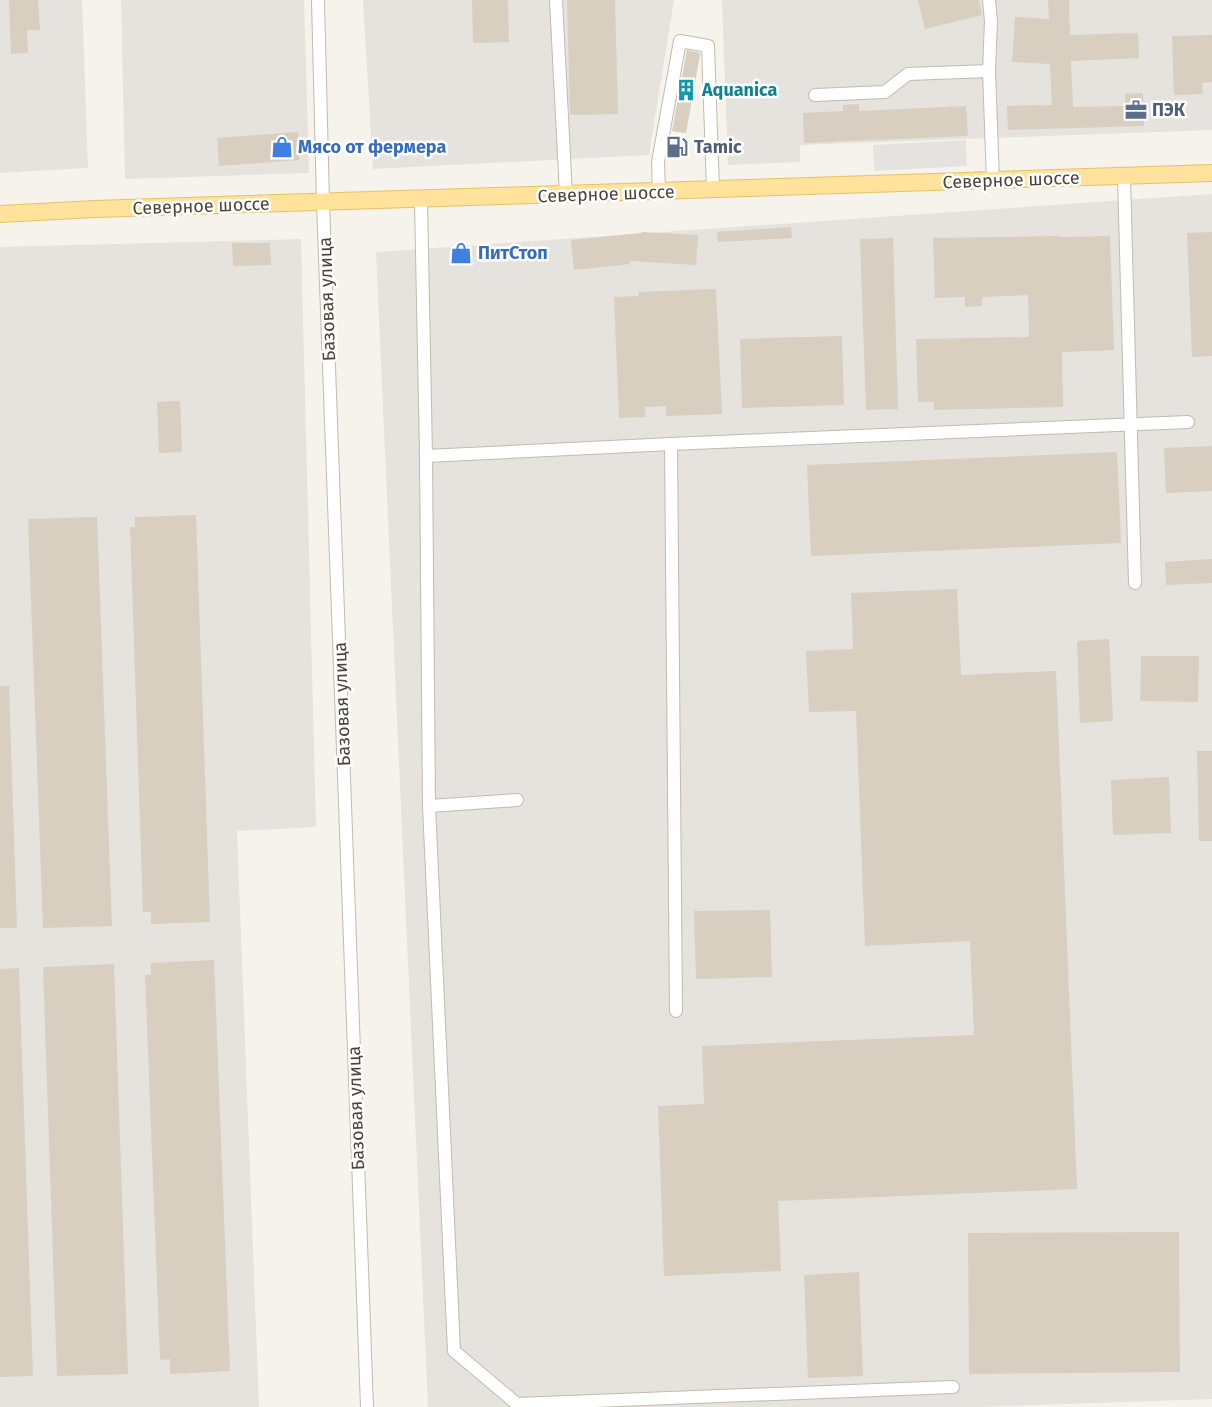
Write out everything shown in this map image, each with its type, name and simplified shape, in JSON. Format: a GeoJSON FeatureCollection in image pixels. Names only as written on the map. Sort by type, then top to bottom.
{"type":"FeatureCollection","features":[{"type":"Feature","properties":{"kind":"main road","name":"Северное шоссе"},"geometry":{"type":"LineString","coordinates":[[0,214],[95,209],[421,200],[1212,173]]}},
{"type":"Feature","properties":{"kind":"street","name":"Базовая улица"},"geometry":{"type":"LineString","coordinates":[[318,0],[323,202],[367,1407]]}},
{"type":"Feature","properties":{"kind":"street"},"geometry":{"type":"LineString","coordinates":[[556,0],[566,195]]}},
{"type":"Feature","properties":{"kind":"street"},"geometry":{"type":"LineString","coordinates":[[989,0],[991,21],[989,71],[993,181]]}},
{"type":"Feature","properties":{"kind":"street"},"geometry":{"type":"LineString","coordinates":[[659,192],[658,162],[680,41],[708,46],[713,190]]}},
{"type":"Feature","properties":{"kind":"street"},"geometry":{"type":"LineString","coordinates":[[815,95],[885,92],[908,74],[989,71]]}},
{"type":"Feature","properties":{"kind":"street"},"geometry":{"type":"LineString","coordinates":[[1124,177],[1135,583]]}},
{"type":"Feature","properties":{"kind":"street"},"geometry":{"type":"LineString","coordinates":[[421,200],[426,456],[428,806],[454,1351],[517,1404],[953,1387]]}},
{"type":"Feature","properties":{"kind":"street"},"geometry":{"type":"LineString","coordinates":[[426,456],[1188,422]]}},
{"type":"Feature","properties":{"kind":"street"},"geometry":{"type":"LineString","coordinates":[[672,444],[676,1010]]}},
{"type":"Feature","properties":{"kind":"street"},"geometry":{"type":"LineString","coordinates":[[428,806],[517,800]]}},
{"type":"Feature","properties":{"kind":"shaded area"},"geometry":{"type":"Polygon","coordinates":[[[0,0],[82,0],[88,168],[0,173],[0,0]]]}},
{"type":"Feature","properties":{"kind":"shaded area"},"geometry":{"type":"Polygon","coordinates":[[[121,0],[304,0],[309,173],[125,179],[121,0]]]}},
{"type":"Feature","properties":{"kind":"shaded area"},"geometry":{"type":"Polygon","coordinates":[[[363,0],[674,0],[649,155],[373,169],[363,0]]]}},
{"type":"Feature","properties":{"kind":"shaded area"},"geometry":{"type":"Polygon","coordinates":[[[722,0],[1212,0],[1212,130],[800,145],[800,162],[728,165],[722,0]]]}},
{"type":"Feature","properties":{"kind":"shaded area"},"geometry":{"type":"Polygon","coordinates":[[[966,140],[967,166],[874,171],[873,145],[966,140]]]}},
{"type":"Feature","properties":{"kind":"shaded area"},"geometry":{"type":"Polygon","coordinates":[[[1212,194],[1212,1399],[977,1407],[428,1407],[376,252],[1212,194]]]}},
{"type":"Feature","properties":{"kind":"shaded area"},"geometry":{"type":"Polygon","coordinates":[[[301,239],[316,827],[237,831],[259,1407],[0,1407],[0,247],[301,239]]]}},
{"type":"Feature","properties":{"kind":"building"},"geometry":{"type":"Polygon","coordinates":[[[9,0],[38,0],[40,30],[27,30],[28,53],[11,54],[9,0]]]}},
{"type":"Feature","properties":{"kind":"building"},"geometry":{"type":"Polygon","coordinates":[[[472,0],[508,0],[509,42],[473,43],[472,0]]]}},
{"type":"Feature","properties":{"kind":"building"},"geometry":{"type":"Polygon","coordinates":[[[567,0],[615,0],[618,114],[570,115],[567,0]]]}},
{"type":"Feature","properties":{"kind":"building"},"geometry":{"type":"Polygon","coordinates":[[[918,0],[979,0],[982,15],[925,29],[918,0]]]}},
{"type":"Feature","properties":{"kind":"building"},"geometry":{"type":"Polygon","coordinates":[[[1048,0],[1069,0],[1070,35],[1138,33],[1139,58],[1071,61],[1073,107],[1125,106],[1125,94],[1143,93],[1144,126],[1008,130],[1007,106],[1052,105],[1050,64],[1012,62],[1015,17],[1049,19],[1048,0]]]}},
{"type":"Feature","properties":{"kind":"building"},"geometry":{"type":"Polygon","coordinates":[[[1212,35],[1212,82],[1202,83],[1203,94],[1174,95],[1172,36],[1212,35]]]}},
{"type":"Feature","properties":{"kind":"building","name":"Aquanica"},"geometry":{"type":"Polygon","coordinates":[[[687,50],[700,53],[700,55],[686,133],[672,131],[687,50]]]}},
{"type":"Feature","properties":{"kind":"building"},"geometry":{"type":"Polygon","coordinates":[[[859,104],[859,111],[966,106],[968,136],[804,143],[803,113],[843,111],[843,105],[859,104]]]}},
{"type":"Feature","properties":{"kind":"building"},"geometry":{"type":"Polygon","coordinates":[[[298,132],[299,160],[219,166],[217,138],[298,132]]]}},
{"type":"Feature","properties":{"kind":"building"},"geometry":{"type":"Polygon","coordinates":[[[791,227],[792,238],[718,242],[717,232],[791,227]]]}},
{"type":"Feature","properties":{"kind":"building"},"geometry":{"type":"Polygon","coordinates":[[[642,232],[698,235],[696,265],[630,261],[630,264],[574,270],[571,240],[642,232]]]}},
{"type":"Feature","properties":{"kind":"building"},"geometry":{"type":"Polygon","coordinates":[[[1212,232],[1212,356],[1192,357],[1187,233],[1212,232]]]}},
{"type":"Feature","properties":{"kind":"building"},"geometry":{"type":"Polygon","coordinates":[[[1110,236],[1114,350],[1062,352],[1063,407],[934,410],[934,402],[918,402],[916,339],[1029,337],[1028,295],[982,297],[982,306],[965,307],[965,297],[935,298],[933,238],[1110,236]]]}},
{"type":"Feature","properties":{"kind":"building"},"geometry":{"type":"Polygon","coordinates":[[[893,238],[898,409],[866,410],[860,239],[893,238]]]}},
{"type":"Feature","properties":{"kind":"building"},"geometry":{"type":"Polygon","coordinates":[[[232,243],[270,243],[271,265],[233,266],[232,243]]]}},
{"type":"Feature","properties":{"kind":"building"},"geometry":{"type":"Polygon","coordinates":[[[716,289],[722,414],[666,416],[666,406],[645,407],[646,417],[619,418],[614,297],[639,296],[638,292],[716,289]]]}},
{"type":"Feature","properties":{"kind":"building"},"geometry":{"type":"Polygon","coordinates":[[[842,336],[844,405],[742,408],[740,339],[842,336]]]}},
{"type":"Feature","properties":{"kind":"building"},"geometry":{"type":"Polygon","coordinates":[[[180,401],[182,452],[159,453],[157,402],[180,401]]]}},
{"type":"Feature","properties":{"kind":"building"},"geometry":{"type":"Polygon","coordinates":[[[1212,446],[1212,491],[1166,493],[1164,448],[1212,446]]]}},
{"type":"Feature","properties":{"kind":"building"},"geometry":{"type":"Polygon","coordinates":[[[1117,452],[1121,543],[811,556],[807,465],[1117,452]]]}},
{"type":"Feature","properties":{"kind":"building"},"geometry":{"type":"Polygon","coordinates":[[[196,515],[210,922],[151,924],[151,912],[143,912],[130,527],[135,527],[135,517],[196,515]]]}},
{"type":"Feature","properties":{"kind":"building"},"geometry":{"type":"Polygon","coordinates":[[[97,517],[112,926],[43,928],[28,519],[97,517]]]}},
{"type":"Feature","properties":{"kind":"building"},"geometry":{"type":"Polygon","coordinates":[[[1212,559],[1212,583],[1166,585],[1165,562],[1212,559]]]}},
{"type":"Feature","properties":{"kind":"building"},"geometry":{"type":"Polygon","coordinates":[[[957,589],[961,675],[1056,671],[1077,1189],[778,1201],[781,1271],[664,1276],[658,1106],[704,1104],[702,1046],[974,1035],[970,941],[865,946],[856,711],[809,712],[806,651],[853,649],[851,593],[957,589]]]}},
{"type":"Feature","properties":{"kind":"building"},"geometry":{"type":"Polygon","coordinates":[[[1109,639],[1113,721],[1080,723],[1077,641],[1109,639]]]}},
{"type":"Feature","properties":{"kind":"building"},"geometry":{"type":"Polygon","coordinates":[[[1141,656],[1199,656],[1198,702],[1140,701],[1141,656]]]}},
{"type":"Feature","properties":{"kind":"building"},"geometry":{"type":"Polygon","coordinates":[[[0,686],[9,686],[17,928],[0,928],[0,686]]]}},
{"type":"Feature","properties":{"kind":"building"},"geometry":{"type":"Polygon","coordinates":[[[1197,751],[1212,751],[1212,841],[1199,841],[1197,751]]]}},
{"type":"Feature","properties":{"kind":"building"},"geometry":{"type":"Polygon","coordinates":[[[1169,777],[1171,833],[1113,835],[1111,780],[1169,777]]]}},
{"type":"Feature","properties":{"kind":"building"},"geometry":{"type":"Polygon","coordinates":[[[770,910],[772,977],[696,979],[694,911],[770,910]]]}},
{"type":"Feature","properties":{"kind":"building"},"geometry":{"type":"Polygon","coordinates":[[[214,960],[230,1371],[170,1374],[170,1359],[160,1360],[145,975],[151,975],[151,963],[214,960]]]}},
{"type":"Feature","properties":{"kind":"building"},"geometry":{"type":"Polygon","coordinates":[[[114,964],[128,1374],[57,1376],[43,967],[114,964]]]}},
{"type":"Feature","properties":{"kind":"building"},"geometry":{"type":"Polygon","coordinates":[[[19,968],[33,1376],[0,1377],[0,969],[19,968]]]}},
{"type":"Feature","properties":{"kind":"building"},"geometry":{"type":"Polygon","coordinates":[[[1179,1232],[1180,1372],[969,1374],[968,1233],[1179,1232]]]}},
{"type":"Feature","properties":{"kind":"building"},"geometry":{"type":"Polygon","coordinates":[[[859,1272],[863,1376],[808,1378],[804,1275],[859,1272]]]}},
{"type":"Feature","properties":{"kind":"place","name":"Aquanica"},"geometry":{"type":"Point","coordinates":[686,90]}},
{"type":"Feature","properties":{"kind":"place","name":"ПЭК"},"geometry":{"type":"Point","coordinates":[1136,110]}},
{"type":"Feature","properties":{"kind":"place","name":"Мясо от фермера"},"geometry":{"type":"Point","coordinates":[282,147]}},
{"type":"Feature","properties":{"kind":"place","name":"Tamic"},"geometry":{"type":"Point","coordinates":[677,147]}},
{"type":"Feature","properties":{"kind":"place","name":"ПитСтоп"},"geometry":{"type":"Point","coordinates":[461,253]}}]}
